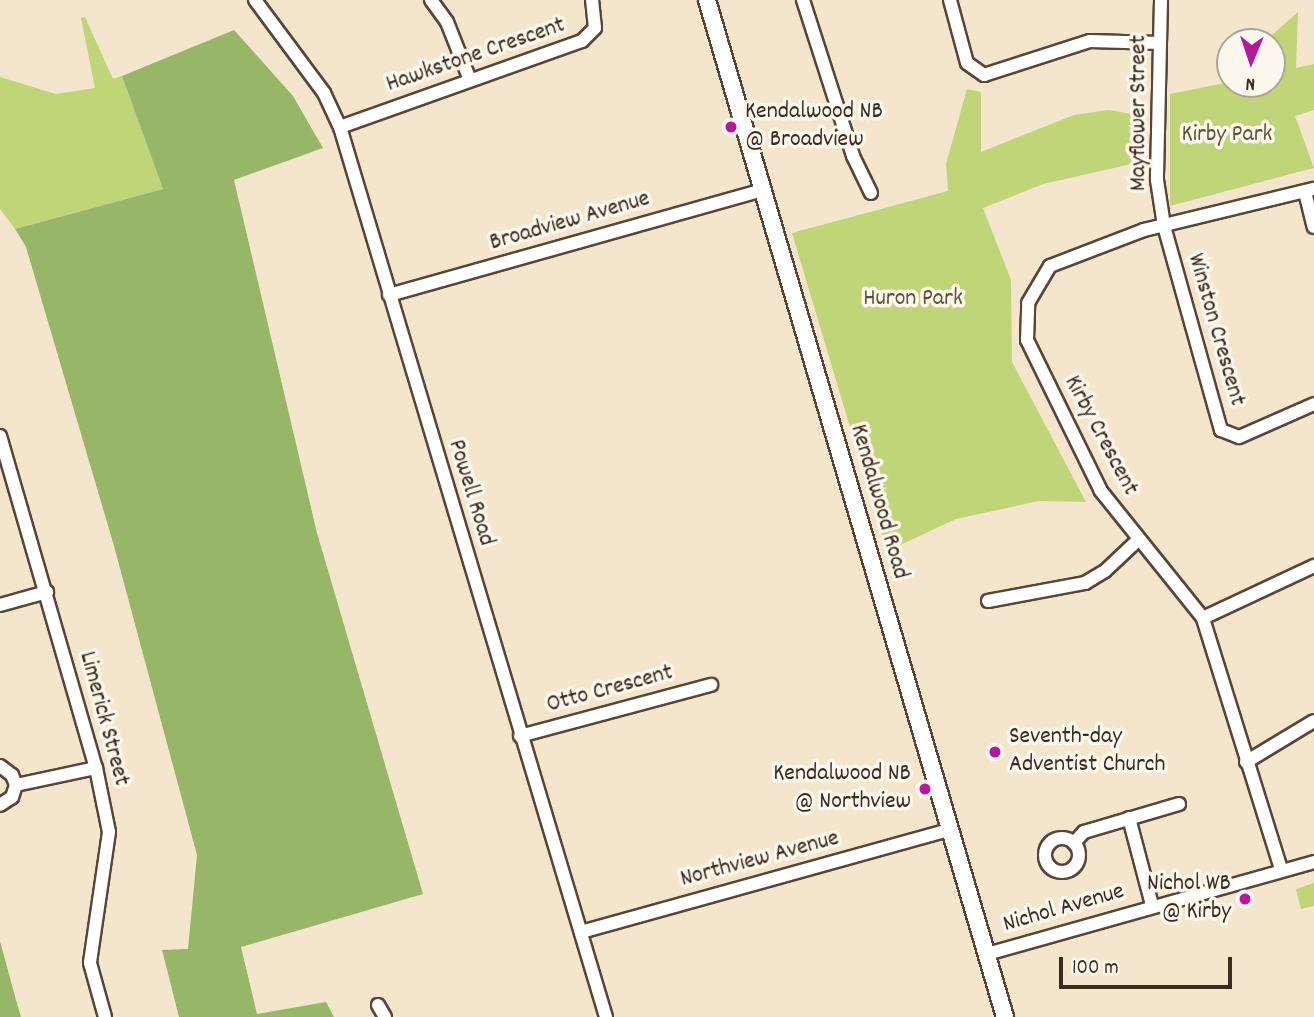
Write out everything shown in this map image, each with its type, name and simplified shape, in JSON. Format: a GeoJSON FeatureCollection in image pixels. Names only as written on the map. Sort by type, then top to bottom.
{"type":"FeatureCollection","features":[{"type":"Feature","properties":{"kind":"street","name":"Powell Road"},"geometry":{"type":"LineString","coordinates":[[255,0],[324,93],[340,127],[606,1017]]}},
{"type":"Feature","properties":{"kind":"street"},"geometry":{"type":"LineString","coordinates":[[430,0],[447,22],[470,80]]}},
{"type":"Feature","properties":{"kind":"street","name":"Hawkstone Crescent"},"geometry":{"type":"LineString","coordinates":[[340,127],[582,41],[596,29],[592,0]]}},
{"type":"Feature","properties":{"kind":"street","name":"Kendalwood Road"},"geometry":{"type":"LineString","coordinates":[[707,0],[1005,1017]]}},
{"type":"Feature","properties":{"kind":"street"},"geometry":{"type":"LineString","coordinates":[[803,0],[853,156],[871,193]]}},
{"type":"Feature","properties":{"kind":"street"},"geometry":{"type":"LineString","coordinates":[[950,0],[967,63],[984,75],[1090,41],[1160,43]]}},
{"type":"Feature","properties":{"kind":"street","name":"Mayflower Street"},"geometry":{"type":"LineString","coordinates":[[1161,0],[1157,180],[1164,226]]}},
{"type":"Feature","properties":{"kind":"street","name":"Broadview Avenue"},"geometry":{"type":"LineString","coordinates":[[389,295],[762,190]]}},
{"type":"Feature","properties":{"kind":"street"},"geometry":{"type":"LineString","coordinates":[[1309,191],[1314,227]]}},
{"type":"Feature","properties":{"kind":"street","name":"Kirby Crescent"},"geometry":{"type":"LineString","coordinates":[[1282,869],[1246,762],[1203,618],[1101,491],[1027,340],[1028,303],[1050,266],[1164,226],[1309,191]]}},
{"type":"Feature","properties":{"kind":"street","name":"Winston Crescent"},"geometry":{"type":"LineString","coordinates":[[1164,226],[1221,430],[1239,436],[1314,404]]}},
{"type":"Feature","properties":{"kind":"street","name":"Limerick Street"},"geometry":{"type":"LineString","coordinates":[[0,436],[96,768],[109,851],[90,963],[105,1017]]}},
{"type":"Feature","properties":{"kind":"street"},"geometry":{"type":"LineString","coordinates":[[988,601],[1084,583],[1105,571],[1138,540]]}},
{"type":"Feature","properties":{"kind":"street"},"geometry":{"type":"LineString","coordinates":[[1203,618],[1314,566]]}},
{"type":"Feature","properties":{"kind":"street"},"geometry":{"type":"LineString","coordinates":[[0,605],[47,592]]}},
{"type":"Feature","properties":{"kind":"street","name":"Otto Crescent"},"geometry":{"type":"LineString","coordinates":[[520,736],[711,685]]}},
{"type":"Feature","properties":{"kind":"street"},"geometry":{"type":"LineString","coordinates":[[1246,762],[1314,721]]}},
{"type":"Feature","properties":{"kind":"street"},"geometry":{"type":"LineString","coordinates":[[0,766],[12,775],[16,785],[12,797],[0,806]]}},
{"type":"Feature","properties":{"kind":"street"},"geometry":{"type":"LineString","coordinates":[[16,785],[96,768]]}},
{"type":"Feature","properties":{"kind":"street"},"geometry":{"type":"LineString","coordinates":[[1074,843],[1084,832],[1179,804]]}},
{"type":"Feature","properties":{"kind":"street"},"geometry":{"type":"LineString","coordinates":[[1129,818],[1152,905]]}},
{"type":"Feature","properties":{"kind":"street","name":"Northview Avenue"},"geometry":{"type":"LineString","coordinates":[[581,932],[950,830]]}},
{"type":"Feature","properties":{"kind":"street","name":"Nichol Avenue"},"geometry":{"type":"LineString","coordinates":[[987,954],[1152,905],[1314,862]]}},
{"type":"Feature","properties":{"kind":"green space","name":"Kirby Park"},"geometry":{"type":"Polygon","coordinates":[[[1298,12],[1296,68],[1314,64],[1314,110],[1295,116],[1314,168],[1170,206],[1170,94],[1216,85],[1216,98],[1286,98],[1286,28],[1280,28],[1298,12]]]}},
{"type":"Feature","properties":{"kind":"green space"},"geometry":{"type":"Polygon","coordinates":[[[85,17],[113,79],[122,76],[163,189],[15,229],[0,209],[0,77],[56,94],[95,88],[81,18],[85,17]]]}},
{"type":"Feature","properties":{"kind":"green space"},"geometry":{"type":"Polygon","coordinates":[[[234,30],[293,96],[323,148],[234,180],[317,533],[423,894],[241,947],[257,1014],[326,1002],[334,1017],[179,1017],[162,950],[188,949],[197,855],[114,546],[26,247],[15,229],[163,189],[122,76],[234,30]]]}},
{"type":"Feature","properties":{"kind":"green space","name":"Huron Park"},"geometry":{"type":"Polygon","coordinates":[[[967,89],[981,92],[981,152],[1074,115],[1108,110],[1139,115],[1136,163],[1043,184],[983,208],[1011,280],[1012,362],[1086,502],[1039,501],[956,519],[887,551],[792,233],[948,191],[946,164],[967,89]]]}},
{"type":"Feature","properties":{"kind":"green space"},"geometry":{"type":"Polygon","coordinates":[[[1314,883],[1314,906],[1301,909],[1296,889],[1314,883]]]}},
{"type":"Feature","properties":{"kind":"green space"},"geometry":{"type":"Polygon","coordinates":[[[0,941],[16,1000],[21,1017],[0,1017],[0,941]]]}},
{"type":"Feature","properties":{"kind":"place","name":"Kendalwood NB @ Broadview"},"geometry":{"type":"Point","coordinates":[731,127]}},
{"type":"Feature","properties":{"kind":"place","name":"Seventh-day Adventist Church"},"geometry":{"type":"Point","coordinates":[995,752]}},
{"type":"Feature","properties":{"kind":"place","name":"Kendalwood NB @ Northview"},"geometry":{"type":"Point","coordinates":[925,789]}},
{"type":"Feature","properties":{"kind":"place","name":"Nichol WB @ Kirby"},"geometry":{"type":"Point","coordinates":[1245,899]}}]}
